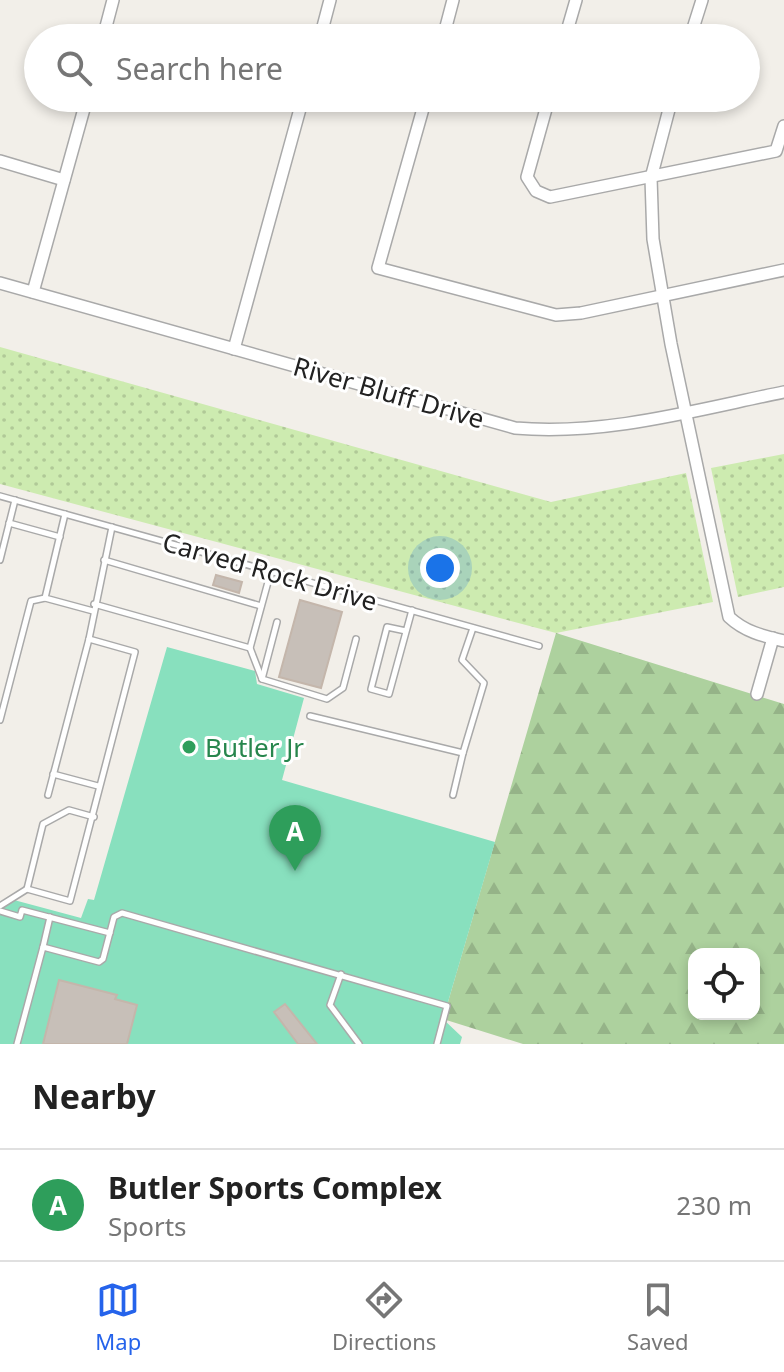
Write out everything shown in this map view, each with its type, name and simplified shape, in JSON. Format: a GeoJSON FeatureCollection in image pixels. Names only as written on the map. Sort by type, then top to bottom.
{"type":"FeatureCollection","features":[{"type":"Feature","properties":{"kind":"street"},"geometry":{"type":"LineString","coordinates":[[107,24],[113,0]]}},
{"type":"Feature","properties":{"kind":"street"},"geometry":{"type":"LineString","coordinates":[[324,24],[330,0]]}},
{"type":"Feature","properties":{"kind":"street"},"geometry":{"type":"LineString","coordinates":[[447,24],[453,0]]}},
{"type":"Feature","properties":{"kind":"street"},"geometry":{"type":"LineString","coordinates":[[569,24],[576,0]]}},
{"type":"Feature","properties":{"kind":"street"},"geometry":{"type":"LineString","coordinates":[[694,24],[702,0]]}},
{"type":"Feature","properties":{"kind":"street"},"geometry":{"type":"LineString","coordinates":[[33,292],[83,112]]}},
{"type":"Feature","properties":{"kind":"street"},"geometry":{"type":"LineString","coordinates":[[234,349],[299,112]]}},
{"type":"Feature","properties":{"kind":"street"},"geometry":{"type":"LineString","coordinates":[[422,112],[378,268],[556,315],[581,313],[784,270]]}},
{"type":"Feature","properties":{"kind":"street"},"geometry":{"type":"LineString","coordinates":[[545,112],[527,177],[536,191],[550,197],[776,151],[784,126]]}},
{"type":"Feature","properties":{"kind":"street"},"geometry":{"type":"LineString","coordinates":[[668,112],[651,178],[653,239],[662,296],[729,617],[739,627],[778,640],[757,694]]}},
{"type":"Feature","properties":{"kind":"street"},"geometry":{"type":"LineString","coordinates":[[0,161],[64,180]]}},
{"type":"Feature","properties":{"kind":"street","name":"River Bluff Drive"},"geometry":{"type":"LineString","coordinates":[[0,283],[515,428],[581,430],[784,392]]}},
{"type":"Feature","properties":{"kind":"lane","name":"Carved Rock Drive"},"geometry":{"type":"LineString","coordinates":[[0,496],[539,646]]}},
{"type":"Feature","properties":{"kind":"lane"},"geometry":{"type":"LineString","coordinates":[[0,560],[15,500]]}},
{"type":"Feature","properties":{"kind":"lane"},"geometry":{"type":"LineString","coordinates":[[45,598],[65,514]]}},
{"type":"Feature","properties":{"kind":"lane"},"geometry":{"type":"LineString","coordinates":[[9,523],[60,537]]}},
{"type":"Feature","properties":{"kind":"lane"},"geometry":{"type":"LineString","coordinates":[[48,795],[89,639],[112,527]]}},
{"type":"Feature","properties":{"kind":"lane"},"geometry":{"type":"LineString","coordinates":[[104,560],[261,606]]}},
{"type":"Feature","properties":{"kind":"lane"},"geometry":{"type":"LineString","coordinates":[[262,679],[250,648],[271,571]]}},
{"type":"Feature","properties":{"kind":"lane"},"geometry":{"type":"LineString","coordinates":[[0,720],[31,601],[45,598],[94,607],[250,648]]}},
{"type":"Feature","properties":{"kind":"lane"},"geometry":{"type":"LineString","coordinates":[[406,631],[387,627],[371,689],[389,694],[412,610]]}},
{"type":"Feature","properties":{"kind":"lane"},"geometry":{"type":"LineString","coordinates":[[262,679],[277,622]]}},
{"type":"Feature","properties":{"kind":"lane"},"geometry":{"type":"LineString","coordinates":[[453,795],[484,683],[462,660],[473,628]]}},
{"type":"Feature","properties":{"kind":"lane"},"geometry":{"type":"LineString","coordinates":[[27,889],[70,901],[135,652],[89,639]]}},
{"type":"Feature","properties":{"kind":"lane"},"geometry":{"type":"LineString","coordinates":[[262,679],[327,699],[343,688],[356,639]]}},
{"type":"Feature","properties":{"kind":"lane"},"geometry":{"type":"LineString","coordinates":[[310,716],[463,753]]}},
{"type":"Feature","properties":{"kind":"lane"},"geometry":{"type":"LineString","coordinates":[[53,774],[98,786]]}},
{"type":"Feature","properties":{"kind":"lane"},"geometry":{"type":"LineString","coordinates":[[0,909],[27,889],[43,824],[69,810],[94,817]]}},
{"type":"Feature","properties":{"kind":"lane"},"geometry":{"type":"LineString","coordinates":[[0,909],[20,917],[22,910],[110,933]]}},
{"type":"Feature","properties":{"kind":"lane"},"geometry":{"type":"LineString","coordinates":[[43,947],[99,962],[103,959],[114,917],[122,913],[447,1006],[437,1044]]}},
{"type":"Feature","properties":{"kind":"lane"},"geometry":{"type":"LineString","coordinates":[[17,1044],[50,917]]}},
{"type":"Feature","properties":{"kind":"lane"},"geometry":{"type":"LineString","coordinates":[[341,974],[330,1005],[359,1044]]}},
{"type":"Feature","properties":{"kind":"green space"},"geometry":{"type":"Polygon","coordinates":[[[0,347],[551,502],[686,473],[713,602],[556,633],[0,484],[0,347]]]}},
{"type":"Feature","properties":{"kind":"green space"},"geometry":{"type":"Polygon","coordinates":[[[784,454],[784,587],[738,597],[711,468],[784,454]]]}},
{"type":"Feature","properties":{"kind":"green space"},"geometry":{"type":"Polygon","coordinates":[[[556,633],[784,704],[784,1044],[523,1044],[443,1019],[556,633]]]}},
{"type":"Feature","properties":{"kind":"green space"},"geometry":{"type":"Polygon","coordinates":[[[167,647],[255,671],[257,684],[304,698],[282,780],[495,842],[443,1019],[462,1037],[460,1044],[0,1044],[0,906],[4,907],[14,900],[81,918],[88,899],[94,900],[167,647]]]}},
{"type":"Feature","properties":{"kind":"building"},"geometry":{"type":"Polygon","coordinates":[[[216,575],[242,582],[239,593],[213,585],[216,575]]]}},
{"type":"Feature","properties":{"kind":"building"},"geometry":{"type":"Polygon","coordinates":[[[300,600],[342,612],[321,688],[279,677],[300,600]]]}},
{"type":"Feature","properties":{"kind":"building"},"geometry":{"type":"Polygon","coordinates":[[[59,980],[117,995],[115,999],[137,1005],[127,1044],[43,1044],[59,980]]]}},
{"type":"Feature","properties":{"kind":"building"},"geometry":{"type":"Polygon","coordinates":[[[285,1004],[317,1044],[298,1044],[274,1012],[285,1004]]]}},
{"type":"Feature","properties":{"kind":"place","name":"Butler Jr"},"geometry":{"type":"Point","coordinates":[189,747]}},
{"type":"Feature","properties":{"kind":"place","name":"Butler Sports Complex"},"geometry":{"type":"Point","coordinates":[295,871]}}]}
